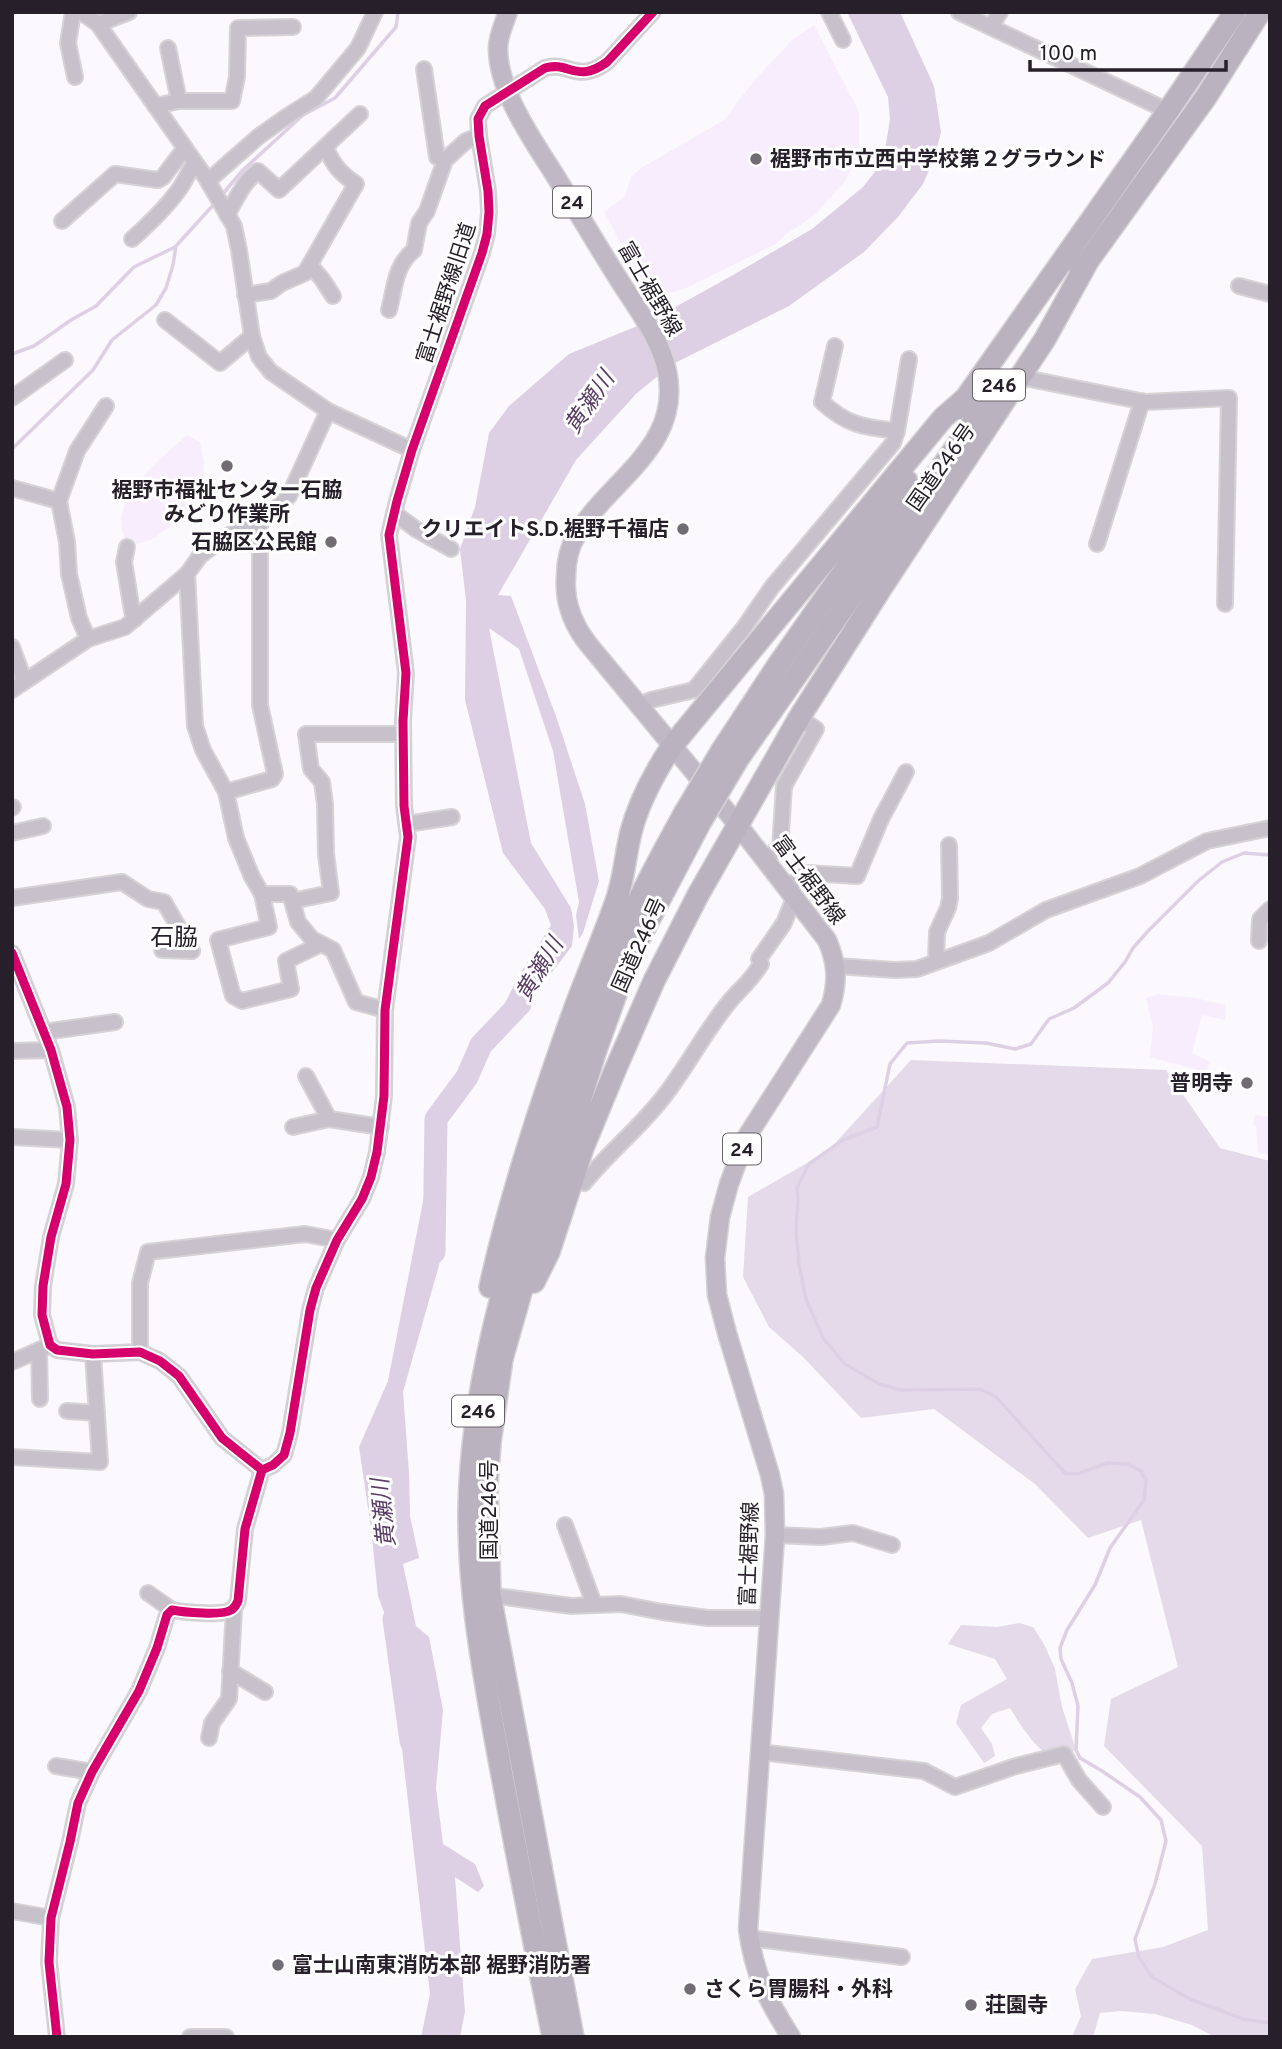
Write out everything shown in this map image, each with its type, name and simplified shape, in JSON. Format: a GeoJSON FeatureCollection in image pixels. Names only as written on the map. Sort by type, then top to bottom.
{"type":"FeatureCollection","features":[{"type":"Feature","properties":{"kind":"highway","name":"国道246号"},"geometry":{"type":"LineString","coordinates":[[553,2037],[479,1647],[473,1597],[469,1511],[473,1450],[482,1382],[497,1309],[578,1048],[613,953],[647,882],[692,818],[730,755],[776,668],[1235,12]]}},
{"type":"Feature","properties":{"kind":"highway","name":"国道246号"},"geometry":{"type":"LineString","coordinates":[[730,755],[1206,97],[1260,12]]}},
{"type":"Feature","properties":{"kind":"highway"},"geometry":{"type":"LineString","coordinates":[[514,1321],[549,1252],[583,1148],[611,1079],[654,981],[698,895],[799,718],[1045,339],[1088,261]]}},
{"type":"Feature","properties":{"kind":"highway"},"geometry":{"type":"LineString","coordinates":[[473,1450],[474,1377],[497,1252],[569,1026],[622,886],[632,829],[646,792],[672,746],[935,429],[967,397]]}},
{"type":"Feature","properties":{"kind":"highway","name":"国道246号"},"geometry":{"type":"LineString","coordinates":[[573,2037],[489,1595],[487,1484],[490,1443],[502,1359],[566,1139],[629,958],[692,818]]}},
{"type":"Feature","properties":{"kind":"main road","name":"富士裾野線"},"geometry":{"type":"LineString","coordinates":[[508,12],[498,48],[508,92],[532,137],[639,311],[658,346],[667,370],[669,391],[665,420],[653,445],[636,467],[592,512],[574,538],[566,563],[565,590],[568,608],[579,633],[738,825],[827,940],[836,966],[837,979],[831,1005],[746,1139],[720,1217],[715,1258],[717,1295],[774,1494],[775,1535],[748,1929],[760,1984],[791,2037]]}},
{"type":"Feature","properties":{"kind":"street"},"geometry":{"type":"LineString","coordinates":[[73,12],[68,43],[75,77]]}},
{"type":"Feature","properties":{"kind":"street"},"geometry":{"type":"LineString","coordinates":[[81,12],[97,24],[211,186],[234,226],[252,336],[260,357],[271,372],[328,411],[412,450]]}},
{"type":"Feature","properties":{"kind":"street"},"geometry":{"type":"LineString","coordinates":[[97,24],[129,12]]}},
{"type":"Feature","properties":{"kind":"street"},"geometry":{"type":"LineString","coordinates":[[211,186],[268,130],[316,98],[358,48],[374,12]]}},
{"type":"Feature","properties":{"kind":"street","name":"富士裾野線旧道"},"geometry":{"type":"LineString","coordinates":[[262,1470],[284,1455],[316,1288],[337,1240],[362,1199],[371,1177],[381,1127],[386,1010],[408,837],[404,806],[405,673],[390,535],[412,450],[487,234],[488,191],[478,119],[485,106],[545,68],[553,65],[575,72],[599,69],[653,12]]}},
{"type":"Feature","properties":{"kind":"street"},"geometry":{"type":"LineString","coordinates":[[829,12],[843,40]]}},
{"type":"Feature","properties":{"kind":"street"},"geometry":{"type":"LineString","coordinates":[[959,12],[1168,111]]}},
{"type":"Feature","properties":{"kind":"street"},"geometry":{"type":"LineString","coordinates":[[991,27],[1000,12]]}},
{"type":"Feature","properties":{"kind":"street"},"geometry":{"type":"LineString","coordinates":[[155,106],[179,101],[232,101],[237,77],[238,27],[293,27]]}},
{"type":"Feature","properties":{"kind":"street"},"geometry":{"type":"LineString","coordinates":[[169,48],[179,101]]}},
{"type":"Feature","properties":{"kind":"street"},"geometry":{"type":"LineString","coordinates":[[424,69],[437,157],[445,160]]}},
{"type":"Feature","properties":{"kind":"street"},"geometry":{"type":"LineString","coordinates":[[225,211],[258,171],[279,190],[360,114]]}},
{"type":"Feature","properties":{"kind":"street"},"geometry":{"type":"LineString","coordinates":[[389,310],[399,268],[403,259],[414,250],[419,223],[427,211],[445,160],[466,141],[479,136]]}},
{"type":"Feature","properties":{"kind":"street"},"geometry":{"type":"LineString","coordinates":[[62,221],[115,174],[158,180],[185,148]]}},
{"type":"Feature","properties":{"kind":"street"},"geometry":{"type":"LineString","coordinates":[[246,295],[271,291],[305,273],[356,184],[341,173],[326,148]]}},
{"type":"Feature","properties":{"kind":"street"},"geometry":{"type":"LineString","coordinates":[[132,239],[152,221],[180,188],[195,163]]}},
{"type":"Feature","properties":{"kind":"street"},"geometry":{"type":"LineString","coordinates":[[310,265],[333,296]]}},
{"type":"Feature","properties":{"kind":"street"},"geometry":{"type":"LineString","coordinates":[[1239,286],[1270,294]]}},
{"type":"Feature","properties":{"kind":"street"},"geometry":{"type":"LineString","coordinates":[[165,320],[220,363],[252,336]]}},
{"type":"Feature","properties":{"kind":"street"},"geometry":{"type":"LineString","coordinates":[[835,346],[822,402],[858,426],[897,431]]}},
{"type":"Feature","properties":{"kind":"street"},"geometry":{"type":"LineString","coordinates":[[640,705],[694,690],[743,629],[772,587],[893,443],[909,359]]}},
{"type":"Feature","properties":{"kind":"street"},"geometry":{"type":"LineString","coordinates":[[12,398],[65,360]]}},
{"type":"Feature","properties":{"kind":"street"},"geometry":{"type":"LineString","coordinates":[[1020,377],[1142,401],[1229,398],[1225,604]]}},
{"type":"Feature","properties":{"kind":"street"},"geometry":{"type":"LineString","coordinates":[[1097,544],[1142,401]]}},
{"type":"Feature","properties":{"kind":"street"},"geometry":{"type":"LineString","coordinates":[[88,639],[79,618],[69,574],[67,542],[58,501],[77,450],[106,406]]}},
{"type":"Feature","properties":{"kind":"street"},"geometry":{"type":"LineString","coordinates":[[12,690],[88,639],[125,627],[187,574],[200,556],[222,539],[271,514],[289,496],[328,411]]}},
{"type":"Feature","properties":{"kind":"street"},"geometry":{"type":"LineString","coordinates":[[12,488],[58,501]]}},
{"type":"Feature","properties":{"kind":"street"},"geometry":{"type":"LineString","coordinates":[[394,513],[451,549]]}},
{"type":"Feature","properties":{"kind":"street"},"geometry":{"type":"LineString","coordinates":[[226,792],[272,779],[275,774],[260,705],[260,520]]}},
{"type":"Feature","properties":{"kind":"street"},"geometry":{"type":"LineString","coordinates":[[127,547],[124,562],[131,611],[135,619]]}},
{"type":"Feature","properties":{"kind":"street"},"geometry":{"type":"LineString","coordinates":[[187,574],[195,726],[203,750],[226,792],[236,838],[251,877],[262,894],[269,927],[218,940],[233,996],[242,1001],[291,989],[286,961],[321,944]]}},
{"type":"Feature","properties":{"kind":"street"},"geometry":{"type":"LineString","coordinates":[[12,647],[24,680]]}},
{"type":"Feature","properties":{"kind":"street"},"geometry":{"type":"LineString","coordinates":[[764,859],[780,848],[784,786],[816,729],[799,718]]}},
{"type":"Feature","properties":{"kind":"street"},"geometry":{"type":"LineString","coordinates":[[292,901],[331,893],[322,782],[311,769],[306,734],[403,734]]}},
{"type":"Feature","properties":{"kind":"street"},"geometry":{"type":"LineString","coordinates":[[573,1179],[584,1183],[665,1096],[730,1000],[752,979],[761,964],[760,959],[784,923],[790,893],[807,873],[857,876],[881,819],[906,772]]}},
{"type":"Feature","properties":{"kind":"street"},"geometry":{"type":"LineString","coordinates":[[407,824],[452,817]]}},
{"type":"Feature","properties":{"kind":"street"},"geometry":{"type":"LineString","coordinates":[[12,833],[43,826]]}},
{"type":"Feature","properties":{"kind":"street"},"geometry":{"type":"LineString","coordinates":[[836,966],[918,969],[989,943],[1046,910],[1140,876],[1208,841],[1270,828]]}},
{"type":"Feature","properties":{"kind":"street"},"geometry":{"type":"LineString","coordinates":[[936,962],[937,932],[950,898],[949,845]]}},
{"type":"Feature","properties":{"kind":"street"},"geometry":{"type":"LineString","coordinates":[[12,898],[122,882],[148,899],[164,902],[192,951],[162,950]]}},
{"type":"Feature","properties":{"kind":"street"},"geometry":{"type":"LineString","coordinates":[[262,894],[290,894],[298,922],[312,939],[333,950],[356,1002],[386,1010]]}},
{"type":"Feature","properties":{"kind":"street"},"geometry":{"type":"LineString","coordinates":[[1259,941],[1260,919],[1270,909]]}},
{"type":"Feature","properties":{"kind":"street"},"geometry":{"type":"LineString","coordinates":[[12,953],[51,1050],[67,1107],[70,1140],[65,1184],[51,1237],[43,1286],[45,1347],[40,1399]]}},
{"type":"Feature","properties":{"kind":"street"},"geometry":{"type":"LineString","coordinates":[[44,1032],[115,1022]]}},
{"type":"Feature","properties":{"kind":"street"},"geometry":{"type":"LineString","coordinates":[[12,1051],[51,1050]]}},
{"type":"Feature","properties":{"kind":"street"},"geometry":{"type":"LineString","coordinates":[[306,1076],[328,1119]]}},
{"type":"Feature","properties":{"kind":"street"},"geometry":{"type":"LineString","coordinates":[[293,1127],[328,1119],[381,1127]]}},
{"type":"Feature","properties":{"kind":"street"},"geometry":{"type":"LineString","coordinates":[[12,1137],[70,1140]]}},
{"type":"Feature","properties":{"kind":"street"},"geometry":{"type":"LineString","coordinates":[[140,1352],[140,1283],[148,1252],[305,1234],[337,1240]]}},
{"type":"Feature","properties":{"kind":"street"},"geometry":{"type":"LineString","coordinates":[[12,1362],[45,1347],[93,1354],[140,1352],[160,1361],[179,1376],[222,1438],[262,1470],[245,1529],[238,1601],[234,1609],[229,1699],[212,1723],[209,1738]]}},
{"type":"Feature","properties":{"kind":"street"},"geometry":{"type":"LineString","coordinates":[[12,1457],[100,1462],[93,1354]]}},
{"type":"Feature","properties":{"kind":"street"},"geometry":{"type":"LineString","coordinates":[[66,1411],[97,1413]]}},
{"type":"Feature","properties":{"kind":"street"},"geometry":{"type":"LineString","coordinates":[[565,1525],[594,1604]]}},
{"type":"Feature","properties":{"kind":"street"},"geometry":{"type":"LineString","coordinates":[[775,1535],[821,1537],[853,1533],[892,1545]]}},
{"type":"Feature","properties":{"kind":"street"},"geometry":{"type":"LineString","coordinates":[[148,1593],[172,1610],[181,1612],[226,1613],[234,1609]]}},
{"type":"Feature","properties":{"kind":"street"},"geometry":{"type":"LineString","coordinates":[[489,1595],[572,1606],[621,1604],[708,1618],[770,1618]]}},
{"type":"Feature","properties":{"kind":"street"},"geometry":{"type":"LineString","coordinates":[[57,2037],[49,1962],[51,1918],[78,1803],[92,1772],[139,1691],[167,1615],[172,1610]]}},
{"type":"Feature","properties":{"kind":"street"},"geometry":{"type":"LineString","coordinates":[[230,1671],[265,1692]]}},
{"type":"Feature","properties":{"kind":"street"},"geometry":{"type":"LineString","coordinates":[[760,1752],[924,1771],[955,1787],[1016,1766],[1063,1754],[1079,1780],[1103,1807]]}},
{"type":"Feature","properties":{"kind":"street"},"geometry":{"type":"LineString","coordinates":[[56,1766],[92,1772]]}},
{"type":"Feature","properties":{"kind":"street"},"geometry":{"type":"LineString","coordinates":[[12,1912],[51,1918]]}},
{"type":"Feature","properties":{"kind":"street"},"geometry":{"type":"LineString","coordinates":[[749,1938],[901,1957]]}},
{"type":"Feature","properties":{"kind":"street"},"geometry":{"type":"LineString","coordinates":[[190,2037],[226,2037]]}},
{"type":"Feature","properties":{"kind":"shaded area","name":"裾野市市立西中学校第２グラウンド"},"geometry":{"type":"Polygon","coordinates":[[[814,25],[859,112],[859,150],[846,180],[816,214],[776,244],[688,287],[654,299],[604,212],[625,196],[631,177],[641,168],[724,120],[753,82],[794,38],[814,25]]]}},
{"type":"Feature","properties":{"kind":"shaded area"},"geometry":{"type":"Polygon","coordinates":[[[187,435],[200,442],[204,463],[203,489],[160,534],[139,543],[127,543],[122,528],[123,512],[129,497],[150,469],[187,435]]]}},
{"type":"Feature","properties":{"kind":"shaded area"},"geometry":{"type":"Polygon","coordinates":[[[1159,994],[1226,1005],[1225,1020],[1202,1015],[1192,1053],[1210,1062],[1206,1072],[1150,1057],[1153,1027],[1146,998],[1159,994]]]}},
{"type":"Feature","properties":{"kind":"shaded area"},"geometry":{"type":"Polygon","coordinates":[[[911,1060],[1166,1070],[1220,1148],[1270,1161],[1270,2037],[1215,2037],[1192,2025],[1155,2014],[1120,2011],[1100,2013],[1093,2037],[1072,2037],[1081,2016],[1075,1989],[1092,1959],[1163,1947],[1208,1930],[1202,1846],[1104,1746],[1111,1699],[1178,1667],[1141,1520],[1088,1538],[1035,1484],[934,1409],[861,1418],[803,1357],[769,1327],[743,1277],[748,1197],[828,1151],[911,1060]]]}},
{"type":"Feature","properties":{"kind":"shaded area"},"geometry":{"type":"Polygon","coordinates":[[[1255,1115],[1270,1117],[1270,1155],[1258,1152],[1256,1127],[1253,1124],[1255,1115]]]}},
{"type":"Feature","properties":{"kind":"shaded area"},"geometry":{"type":"Polygon","coordinates":[[[1019,1623],[1033,1627],[1045,1646],[1055,1669],[1062,1707],[1076,1750],[1052,1758],[1023,1729],[1010,1708],[992,1714],[981,1728],[992,1744],[995,1756],[984,1763],[956,1723],[961,1705],[1007,1679],[995,1659],[948,1644],[961,1625],[997,1627],[1019,1623]]]}},
{"type":"Feature","properties":{"kind":"water"},"geometry":{"type":"Polygon","coordinates":[[[847,12],[900,12],[934,86],[941,132],[934,159],[923,184],[898,217],[864,252],[789,306],[671,365],[636,394],[576,460],[498,595],[511,596],[557,719],[585,804],[599,881],[579,939],[576,915],[579,902],[553,751],[519,649],[489,628],[531,843],[571,908],[574,926],[572,946],[503,1028],[496,1020],[520,974],[551,925],[545,909],[503,853],[465,700],[466,601],[460,549],[475,507],[489,433],[509,406],[569,354],[652,320],[733,275],[812,229],[863,187],[877,169],[885,150],[890,119],[888,97],[847,12]]]}},
{"type":"Feature","properties":{"kind":"water"},"geometry":{"type":"Polygon","coordinates":[[[425,1191],[443,1251],[403,1392],[410,1516],[419,1558],[403,1564],[416,1626],[429,1637],[443,1710],[436,1788],[443,1844],[475,1864],[484,1886],[478,1892],[455,1877],[465,2012],[460,2037],[421,2037],[430,1994],[402,1749],[411,1683],[378,1596],[359,1447],[388,1381],[425,1191]]]}},
{"type":"Feature","properties":{"kind":"waterway"},"geometry":{"type":"LineString","coordinates":[[221,196],[243,170],[303,115],[335,98],[396,27],[398,12]]}},
{"type":"Feature","properties":{"kind":"waterway"},"geometry":{"type":"LineString","coordinates":[[12,449],[93,370],[112,340],[156,305],[166,288],[176,246],[216,202]]}},
{"type":"Feature","properties":{"kind":"waterway"},"geometry":{"type":"LineString","coordinates":[[12,354],[34,346],[96,306],[134,267],[175,247]]}},
{"type":"Feature","properties":{"kind":"waterway"},"geometry":{"type":"LineString","coordinates":[[1270,855],[1244,853],[1222,862],[1198,881],[1149,930],[1108,983],[1074,1008],[1049,1019],[1031,1044],[1015,1049],[986,1043],[907,1043],[890,1064],[877,1127],[843,1140],[809,1164],[797,1188],[796,1229],[799,1265],[806,1299],[823,1338],[845,1364],[879,1384],[901,1390],[980,1389],[996,1397],[1065,1473],[1077,1474],[1108,1463],[1127,1464],[1143,1472],[1146,1480],[1144,1500],[1110,1548],[1095,1585],[1067,1630],[1060,1648],[1061,1659],[1072,1683],[1078,1706],[1076,1750],[1080,1758],[1140,1797],[1161,1820],[1166,1841],[1155,1884],[1135,1939],[1139,1958],[1152,1977],[1190,1999],[1243,2019],[1270,2023]]}},
{"type":"Feature","properties":{"kind":"waterway","name":"黄瀬川"},"geometry":{"type":"LineString","coordinates":[[434,1252],[436,1119],[467,1077],[481,1045],[520,1004]]}},
{"type":"Feature","properties":{"kind":"waterway","name":"黄瀬川"},"geometry":{"type":"LineString","coordinates":[[394,1619],[411,1741]]}},
{"type":"Feature","properties":{"kind":"cycle path"},"geometry":{"type":"LineString","coordinates":[[57,2037],[49,1962],[51,1918],[78,1803],[92,1772],[139,1691],[167,1615],[172,1610],[227,1612],[238,1601],[245,1529],[262,1470],[284,1455],[316,1288],[337,1240],[362,1199],[377,1152],[384,1096],[385,1010],[408,837],[404,806],[403,721],[406,673],[389,535],[412,450],[487,234],[488,191],[478,119],[485,106],[545,68],[561,67],[581,72],[607,62],[653,12]]}},
{"type":"Feature","properties":{"kind":"cycle path"},"geometry":{"type":"LineString","coordinates":[[12,953],[51,1050],[67,1107],[70,1140],[66,1184],[51,1237],[43,1286],[42,1315],[50,1345],[57,1350],[93,1354],[140,1352],[160,1361],[179,1376],[222,1438],[262,1470]]}},
{"type":"Feature","properties":{"kind":"place","name":"裾野市市立西中学校第２グラウンド"},"geometry":{"type":"Point","coordinates":[756,159]}},
{"type":"Feature","properties":{"kind":"place","name":"裾野市福祉センター石脇 みどり作業所"},"geometry":{"type":"Point","coordinates":[227,466]}},
{"type":"Feature","properties":{"kind":"place","name":"クリエイトS.D.裾野千福店"},"geometry":{"type":"Point","coordinates":[683,529]}},
{"type":"Feature","properties":{"kind":"place","name":"石脇区公民館"},"geometry":{"type":"Point","coordinates":[331,542]}},
{"type":"Feature","properties":{"kind":"place","name":"普明寺"},"geometry":{"type":"Point","coordinates":[1247,1083]}},
{"type":"Feature","properties":{"kind":"place","name":"富士山南東消防本部 裾野消防署"},"geometry":{"type":"Point","coordinates":[278,1965]}},
{"type":"Feature","properties":{"kind":"place","name":"さくら胃腸科・外科"},"geometry":{"type":"Point","coordinates":[690,1989]}},
{"type":"Feature","properties":{"kind":"place","name":"荘園寺"},"geometry":{"type":"Point","coordinates":[971,2005]}},
{"type":"Feature","properties":{"kind":"district","name":"石脇"},"geometry":{"type":"Point","coordinates":[174,937]}}]}
